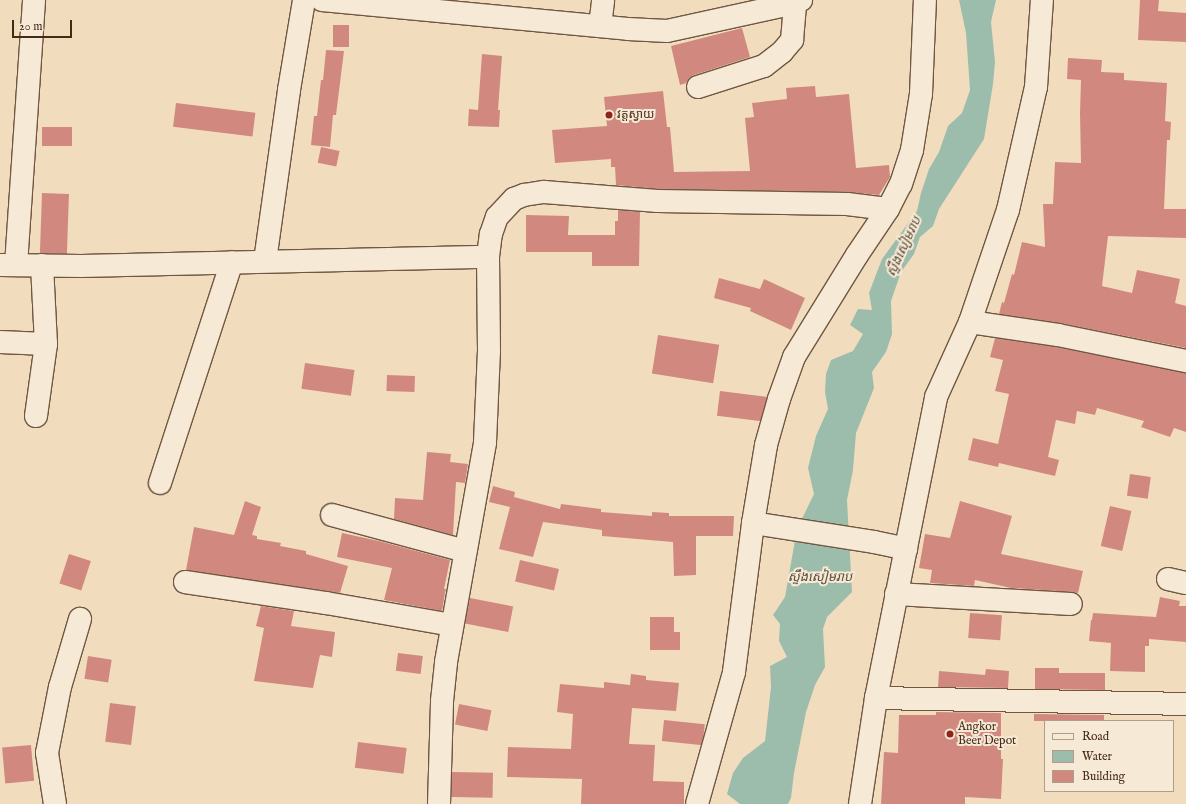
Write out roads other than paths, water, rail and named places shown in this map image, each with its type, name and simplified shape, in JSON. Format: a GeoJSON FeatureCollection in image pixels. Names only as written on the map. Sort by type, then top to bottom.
{"type":"FeatureCollection","features":[{"type":"Feature","properties":{"kind":"street"},"geometry":{"type":"LineString","coordinates":[[34,0],[8,265],[265,261],[384,261],[488,258]]}},
{"type":"Feature","properties":{"kind":"street"},"geometry":{"type":"LineString","coordinates":[[265,261],[289,90],[304,0]]}},
{"type":"Feature","properties":{"kind":"street"},"geometry":{"type":"LineString","coordinates":[[322,0],[628,29],[667,31],[798,2],[792,40],[782,52],[764,66],[698,87]]}},
{"type":"Feature","properties":{"kind":"street"},"geometry":{"type":"LineString","coordinates":[[600,26],[602,0]]}},
{"type":"Feature","properties":{"kind":"street"},"geometry":{"type":"LineString","coordinates":[[697,804],[734,672],[753,523],[766,445],[779,398],[794,357],[857,255],[888,209],[902,184],[912,150],[921,94],[925,0]]}},
{"type":"Feature","properties":{"kind":"street"},"geometry":{"type":"LineString","coordinates":[[860,804],[876,698],[936,397],[970,322],[1008,210],[1036,87],[1042,0]]}},
{"type":"Feature","properties":{"kind":"street"},"geometry":{"type":"LineString","coordinates":[[439,804],[442,701],[446,662],[486,442],[489,351],[488,258],[491,234],[497,217],[514,199],[533,193],[595,195],[658,201],[847,204],[888,209]]}},
{"type":"Feature","properties":{"kind":"street"},"geometry":{"type":"LineString","coordinates":[[160,483],[232,262]]}},
{"type":"Feature","properties":{"kind":"street"},"geometry":{"type":"LineString","coordinates":[[36,416],[46,344],[42,265]]}},
{"type":"Feature","properties":{"kind":"street"},"geometry":{"type":"LineString","coordinates":[[970,322],[1058,335],[1186,361]]}},
{"type":"Feature","properties":{"kind":"street"},"geometry":{"type":"LineString","coordinates":[[0,342],[46,344]]}},
{"type":"Feature","properties":{"kind":"street"},"geometry":{"type":"LineString","coordinates":[[332,515],[465,551]]}},
{"type":"Feature","properties":{"kind":"street"},"geometry":{"type":"LineString","coordinates":[[753,523],[874,542],[906,549]]}},
{"type":"Feature","properties":{"kind":"street"},"geometry":{"type":"LineString","coordinates":[[185,582],[326,603],[452,625]]}},
{"type":"Feature","properties":{"kind":"street"},"geometry":{"type":"LineString","coordinates":[[896,594],[1071,604]]}},
{"type":"Feature","properties":{"kind":"street"},"geometry":{"type":"LineString","coordinates":[[55,804],[47,753],[60,687],[80,619]]}},
{"type":"Feature","properties":{"kind":"street"},"geometry":{"type":"LineString","coordinates":[[876,698],[1186,704]]}},
{"type":"Feature","properties":{"kind":"water","name":"ស្ទឹងសៀមរាប"},"geometry":{"type":"Polygon","coordinates":[[[959,0],[996,0],[991,22],[995,62],[984,139],[939,209],[933,226],[920,237],[914,254],[901,272],[891,301],[892,334],[886,352],[872,372],[874,388],[856,433],[853,470],[847,500],[852,592],[827,617],[823,629],[825,667],[815,685],[806,712],[794,773],[791,798],[788,804],[740,804],[727,794],[733,773],[743,758],[765,741],[771,687],[770,666],[787,657],[779,641],[780,624],[773,615],[785,597],[797,529],[814,494],[808,468],[816,436],[828,409],[825,392],[826,374],[831,360],[853,351],[863,334],[850,325],[858,309],[872,310],[869,293],[882,259],[917,211],[929,169],[939,152],[948,126],[962,113],[970,90],[966,33],[959,0]]]}},
{"type":"Feature","properties":{"kind":"place","name":"វត្តស្វាយ"},"geometry":{"type":"Point","coordinates":[609,115]}},
{"type":"Feature","properties":{"kind":"place","name":"Angkor Beer Depot"},"geometry":{"type":"Point","coordinates":[950,734]}}]}
